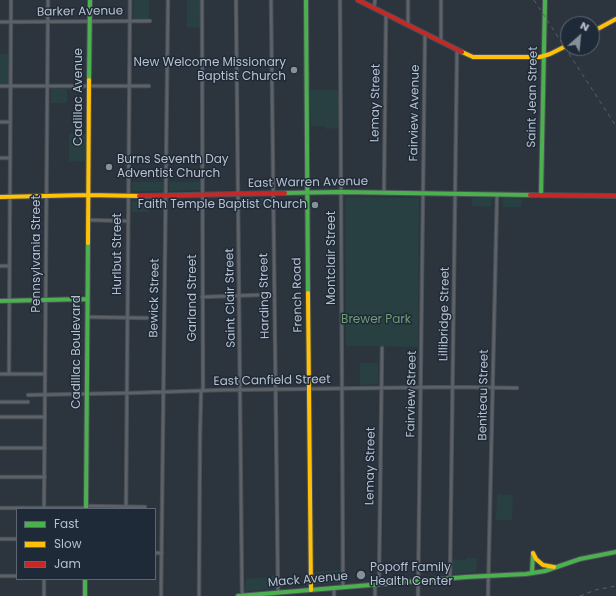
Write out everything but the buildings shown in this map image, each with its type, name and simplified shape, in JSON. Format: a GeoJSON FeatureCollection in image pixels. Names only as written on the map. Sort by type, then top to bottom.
{"type":"FeatureCollection","features":[{"type":"Feature","properties":{"kind":"main road","name":"Cadillac Avenue"},"geometry":{"type":"LineString","coordinates":[[88,195],[90,0]]}},
{"type":"Feature","properties":{"kind":"main road","name":"French Road"},"geometry":{"type":"LineString","coordinates":[[306,0],[311,590]]}},
{"type":"Feature","properties":{"kind":"main road"},"geometry":{"type":"LineString","coordinates":[[358,0],[457,50],[473,56],[544,56],[560,49]]}},
{"type":"Feature","properties":{"kind":"main road","name":"Saint Jean Street"},"geometry":{"type":"LineString","coordinates":[[541,195],[545,0]]}},
{"type":"Feature","properties":{"kind":"main road"},"geometry":{"type":"LineString","coordinates":[[600,28],[616,19]]}},
{"type":"Feature","properties":{"kind":"main road","name":"East Warren Avenue"},"geometry":{"type":"LineString","coordinates":[[0,197],[47,195],[166,196],[341,192],[616,196]]}},
{"type":"Feature","properties":{"kind":"main road","name":"Cadillac Boulevard"},"geometry":{"type":"LineString","coordinates":[[86,508],[88,195]]}},
{"type":"Feature","properties":{"kind":"main road"},"geometry":{"type":"LineString","coordinates":[[0,301],[87,299]]}},
{"type":"Feature","properties":{"kind":"main road","name":"Mack Avenue"},"geometry":{"type":"LineString","coordinates":[[238,596],[278,592],[288,594],[311,590],[377,584],[532,573],[580,559],[616,552]]}},
{"type":"Feature","properties":{"kind":"main road"},"geometry":{"type":"LineString","coordinates":[[532,573],[533,553],[543,565],[555,567]]}},
{"type":"Feature","properties":{"kind":"main road"},"geometry":{"type":"LineString","coordinates":[[85,580],[85,596]]}},
{"type":"Feature","properties":{"kind":"street"},"geometry":{"type":"LineString","coordinates":[[9,374],[11,0]]}},
{"type":"Feature","properties":{"kind":"street","name":"Pennsylvania Street"},"geometry":{"type":"LineString","coordinates":[[44,508],[48,0]]}},
{"type":"Feature","properties":{"kind":"street","name":"Hurlbut Street"},"geometry":{"type":"LineString","coordinates":[[126,508],[130,0]]}},
{"type":"Feature","properties":{"kind":"street","name":"Bewick Street"},"geometry":{"type":"LineString","coordinates":[[161,596],[168,0]]}},
{"type":"Feature","properties":{"kind":"street","name":"Garland Street"},"geometry":{"type":"LineString","coordinates":[[199,596],[201,391],[203,389],[202,0]]}},
{"type":"Feature","properties":{"kind":"street","name":"Saint Clair Street"},"geometry":{"type":"LineString","coordinates":[[236,0],[243,596]]}},
{"type":"Feature","properties":{"kind":"street","name":"Harding Street"},"geometry":{"type":"LineString","coordinates":[[271,0],[278,592]]}},
{"type":"Feature","properties":{"kind":"street","name":"Montclair Street"},"geometry":{"type":"LineString","coordinates":[[340,0],[343,587]]}},
{"type":"Feature","properties":{"kind":"street"},"geometry":{"type":"LineString","coordinates":[[374,8],[375,0]]}},
{"type":"Feature","properties":{"kind":"street"},"geometry":{"type":"LineString","coordinates":[[408,0],[408,25]]}},
{"type":"Feature","properties":{"kind":"street"},"geometry":{"type":"LineString","coordinates":[[441,0],[441,41]]}},
{"type":"Feature","properties":{"kind":"street","name":"Lemay Street"},"geometry":{"type":"LineString","coordinates":[[384,192],[386,14]]}},
{"type":"Feature","properties":{"kind":"street","name":"Barker Avenue"},"geometry":{"type":"LineString","coordinates":[[0,22],[150,21]]}},
{"type":"Feature","properties":{"kind":"street","name":"Fairview Avenue"},"geometry":{"type":"LineString","coordinates":[[424,193],[425,33]]}},
{"type":"Feature","properties":{"kind":"street","name":"Lillibridge Street"},"geometry":{"type":"LineString","coordinates":[[450,578],[457,50]]}},
{"type":"Feature","properties":{"kind":"street"},"geometry":{"type":"LineString","coordinates":[[0,86],[149,86]]}},
{"type":"Feature","properties":{"kind":"street"},"geometry":{"type":"LineString","coordinates":[[0,122],[10,122]]}},
{"type":"Feature","properties":{"kind":"street"},"geometry":{"type":"LineString","coordinates":[[0,158],[10,158]]}},
{"type":"Feature","properties":{"kind":"street","name":"Fairview Street"},"geometry":{"type":"LineString","coordinates":[[418,596],[424,193]]}},
{"type":"Feature","properties":{"kind":"street","name":"Beniteau Street"},"geometry":{"type":"LineString","coordinates":[[488,596],[498,194]]}},
{"type":"Feature","properties":{"kind":"street"},"geometry":{"type":"LineString","coordinates":[[88,220],[128,221]]}},
{"type":"Feature","properties":{"kind":"street"},"geometry":{"type":"LineString","coordinates":[[0,266],[9,266]]}},
{"type":"Feature","properties":{"kind":"street"},"geometry":{"type":"LineString","coordinates":[[202,297],[258,296]]}},
{"type":"Feature","properties":{"kind":"street"},"geometry":{"type":"LineString","coordinates":[[87,317],[147,318]]}},
{"type":"Feature","properties":{"kind":"street","name":"Lemay Street"},"geometry":{"type":"LineString","coordinates":[[374,596],[377,584],[382,348]]}},
{"type":"Feature","properties":{"kind":"street"},"geometry":{"type":"LineString","coordinates":[[0,374],[46,374]]}},
{"type":"Feature","properties":{"kind":"street","name":"East Canfield Street"},"geometry":{"type":"LineString","coordinates":[[28,395],[421,387],[517,388]]}},
{"type":"Feature","properties":{"kind":"street"},"geometry":{"type":"LineString","coordinates":[[0,402],[28,402]]}},
{"type":"Feature","properties":{"kind":"street"},"geometry":{"type":"LineString","coordinates":[[0,417],[45,417]]}},
{"type":"Feature","properties":{"kind":"street"},"geometry":{"type":"LineString","coordinates":[[0,448],[45,448]]}},
{"type":"Feature","properties":{"kind":"street"},"geometry":{"type":"LineString","coordinates":[[0,478],[45,477]]}},
{"type":"Feature","properties":{"kind":"street"},"geometry":{"type":"LineString","coordinates":[[86,508],[145,507]]}},
{"type":"Feature","properties":{"kind":"street"},"geometry":{"type":"LineString","coordinates":[[0,508],[16,508]]}},
{"type":"Feature","properties":{"kind":"street"},"geometry":{"type":"LineString","coordinates":[[0,539],[16,539]]}},
{"type":"Feature","properties":{"kind":"street"},"geometry":{"type":"LineString","coordinates":[[156,552],[162,553]]}},
{"type":"Feature","properties":{"kind":"street"},"geometry":{"type":"LineString","coordinates":[[0,576],[16,576]]}},
{"type":"Feature","properties":{"kind":"street"},"geometry":{"type":"LineString","coordinates":[[44,580],[44,596]]}},
{"type":"Feature","properties":{"kind":"street"},"geometry":{"type":"LineString","coordinates":[[334,588],[334,596]]}},
{"type":"Feature","properties":{"kind":"green space"},"geometry":{"type":"Polygon","coordinates":[[[134,0],[149,0],[149,19],[133,19],[134,0]]]}},
{"type":"Feature","properties":{"kind":"green space"},"geometry":{"type":"Polygon","coordinates":[[[187,0],[200,0],[200,28],[187,27],[187,0]]]}},
{"type":"Feature","properties":{"kind":"green space"},"geometry":{"type":"Polygon","coordinates":[[[0,54],[8,54],[8,83],[0,83],[0,54]]]}},
{"type":"Feature","properties":{"kind":"green space"},"geometry":{"type":"Polygon","coordinates":[[[51,88],[67,89],[67,103],[51,103],[51,88]]]}},
{"type":"Feature","properties":{"kind":"green space"},"geometry":{"type":"Polygon","coordinates":[[[310,90],[338,90],[338,128],[325,129],[325,126],[311,126],[310,90]]]}},
{"type":"Feature","properties":{"kind":"green space"},"geometry":{"type":"Polygon","coordinates":[[[69,133],[86,134],[85,161],[69,161],[69,133]]]}},
{"type":"Feature","properties":{"kind":"green space"},"geometry":{"type":"Polygon","coordinates":[[[132,182],[163,182],[163,191],[132,191],[132,182]]]}},
{"type":"Feature","properties":{"kind":"green space"},"geometry":{"type":"Polygon","coordinates":[[[169,182],[200,182],[200,190],[169,191],[169,182]]]}},
{"type":"Feature","properties":{"kind":"green space","name":"Brewer Park"},"geometry":{"type":"Polygon","coordinates":[[[345,197],[419,198],[418,347],[346,346],[345,197]]]}},
{"type":"Feature","properties":{"kind":"green space"},"geometry":{"type":"Polygon","coordinates":[[[270,198],[270,206],[243,206],[243,199],[270,198]]]}},
{"type":"Feature","properties":{"kind":"green space"},"geometry":{"type":"Polygon","coordinates":[[[472,198],[492,198],[491,207],[472,206],[472,198]]]}},
{"type":"Feature","properties":{"kind":"green space"},"geometry":{"type":"Polygon","coordinates":[[[503,198],[522,199],[521,207],[502,207],[503,198]]]}},
{"type":"Feature","properties":{"kind":"green space"},"geometry":{"type":"Polygon","coordinates":[[[132,201],[163,201],[163,209],[149,208],[149,212],[132,212],[132,201]]]}},
{"type":"Feature","properties":{"kind":"green space"},"geometry":{"type":"Polygon","coordinates":[[[360,363],[378,363],[378,384],[360,385],[360,363]]]}},
{"type":"Feature","properties":{"kind":"green space"},"geometry":{"type":"Polygon","coordinates":[[[497,494],[513,495],[512,520],[496,520],[497,494]]]}},
{"type":"Feature","properties":{"kind":"green space"},"geometry":{"type":"Polygon","coordinates":[[[466,558],[477,558],[476,572],[453,574],[453,559],[465,560],[466,558]]]}},
{"type":"Feature","properties":{"kind":"green space"},"geometry":{"type":"Polygon","coordinates":[[[340,570],[340,583],[314,585],[314,572],[340,570]]]}},
{"type":"Feature","properties":{"kind":"green space"},"geometry":{"type":"Polygon","coordinates":[[[275,576],[275,589],[245,591],[246,579],[275,576]]]}},
{"type":"Feature","properties":{"kind":"railway"},"geometry":{"type":"LineString","coordinates":[[534,0],[616,126]]}},
{"type":"Feature","properties":{"kind":"railway"},"geometry":{"type":"LineString","coordinates":[[580,596],[595,590],[616,586]]}},
{"type":"Feature","properties":{"kind":"traffic: fast"},"geometry":{"type":"LineString","coordinates":[[89,80],[90,0]]}},
{"type":"Feature","properties":{"kind":"traffic: fast"},"geometry":{"type":"LineString","coordinates":[[306,0],[308,293]]}},
{"type":"Feature","properties":{"kind":"traffic: fast"},"geometry":{"type":"LineString","coordinates":[[541,195],[545,0]]}},
{"type":"Feature","properties":{"kind":"traffic: fast"},"geometry":{"type":"LineString","coordinates":[[285,193],[341,192],[530,195]]}},
{"type":"Feature","properties":{"kind":"traffic: fast"},"geometry":{"type":"LineString","coordinates":[[86,508],[88,243]]}},
{"type":"Feature","properties":{"kind":"traffic: fast"},"geometry":{"type":"LineString","coordinates":[[0,301],[87,299]]}},
{"type":"Feature","properties":{"kind":"traffic: fast"},"geometry":{"type":"LineString","coordinates":[[238,596],[466,577],[526,574],[545,571],[580,559],[616,552]]}},
{"type":"Feature","properties":{"kind":"traffic: fast"},"geometry":{"type":"LineString","coordinates":[[532,573],[533,554]]}},
{"type":"Feature","properties":{"kind":"traffic: fast"},"geometry":{"type":"LineString","coordinates":[[85,580],[85,596]]}},
{"type":"Feature","properties":{"kind":"traffic: slow"},"geometry":{"type":"LineString","coordinates":[[600,28],[616,19]]}},
{"type":"Feature","properties":{"kind":"traffic: slow"},"geometry":{"type":"LineString","coordinates":[[462,52],[473,57],[540,57],[560,49]]}},
{"type":"Feature","properties":{"kind":"traffic: slow"},"geometry":{"type":"LineString","coordinates":[[88,243],[89,80]]}},
{"type":"Feature","properties":{"kind":"traffic: slow"},"geometry":{"type":"LineString","coordinates":[[0,197],[88,195],[139,196]]}},
{"type":"Feature","properties":{"kind":"traffic: slow"},"geometry":{"type":"LineString","coordinates":[[308,293],[311,590]]}},
{"type":"Feature","properties":{"kind":"traffic: slow"},"geometry":{"type":"LineString","coordinates":[[533,553],[536,559],[543,565],[554,567]]}},
{"type":"Feature","properties":{"kind":"traffic: jam"},"geometry":{"type":"LineString","coordinates":[[358,0],[462,52]]}},
{"type":"Feature","properties":{"kind":"traffic: jam"},"geometry":{"type":"LineString","coordinates":[[139,196],[285,193]]}},
{"type":"Feature","properties":{"kind":"traffic: jam"},"geometry":{"type":"LineString","coordinates":[[530,195],[616,196]]}},
{"type":"Feature","properties":{"kind":"place","name":"New Welcome Missionary Baptist Church"},"geometry":{"type":"Point","coordinates":[294,70]}},
{"type":"Feature","properties":{"kind":"place","name":"Burns Seventh Day Adventist Church"},"geometry":{"type":"Point","coordinates":[109,167]}},
{"type":"Feature","properties":{"kind":"place","name":"Faith Temple Baptist Church"},"geometry":{"type":"Point","coordinates":[315,205]}},
{"type":"Feature","properties":{"kind":"place","name":"Popoff Family Health Center"},"geometry":{"type":"Point","coordinates":[361,575]}}]}
